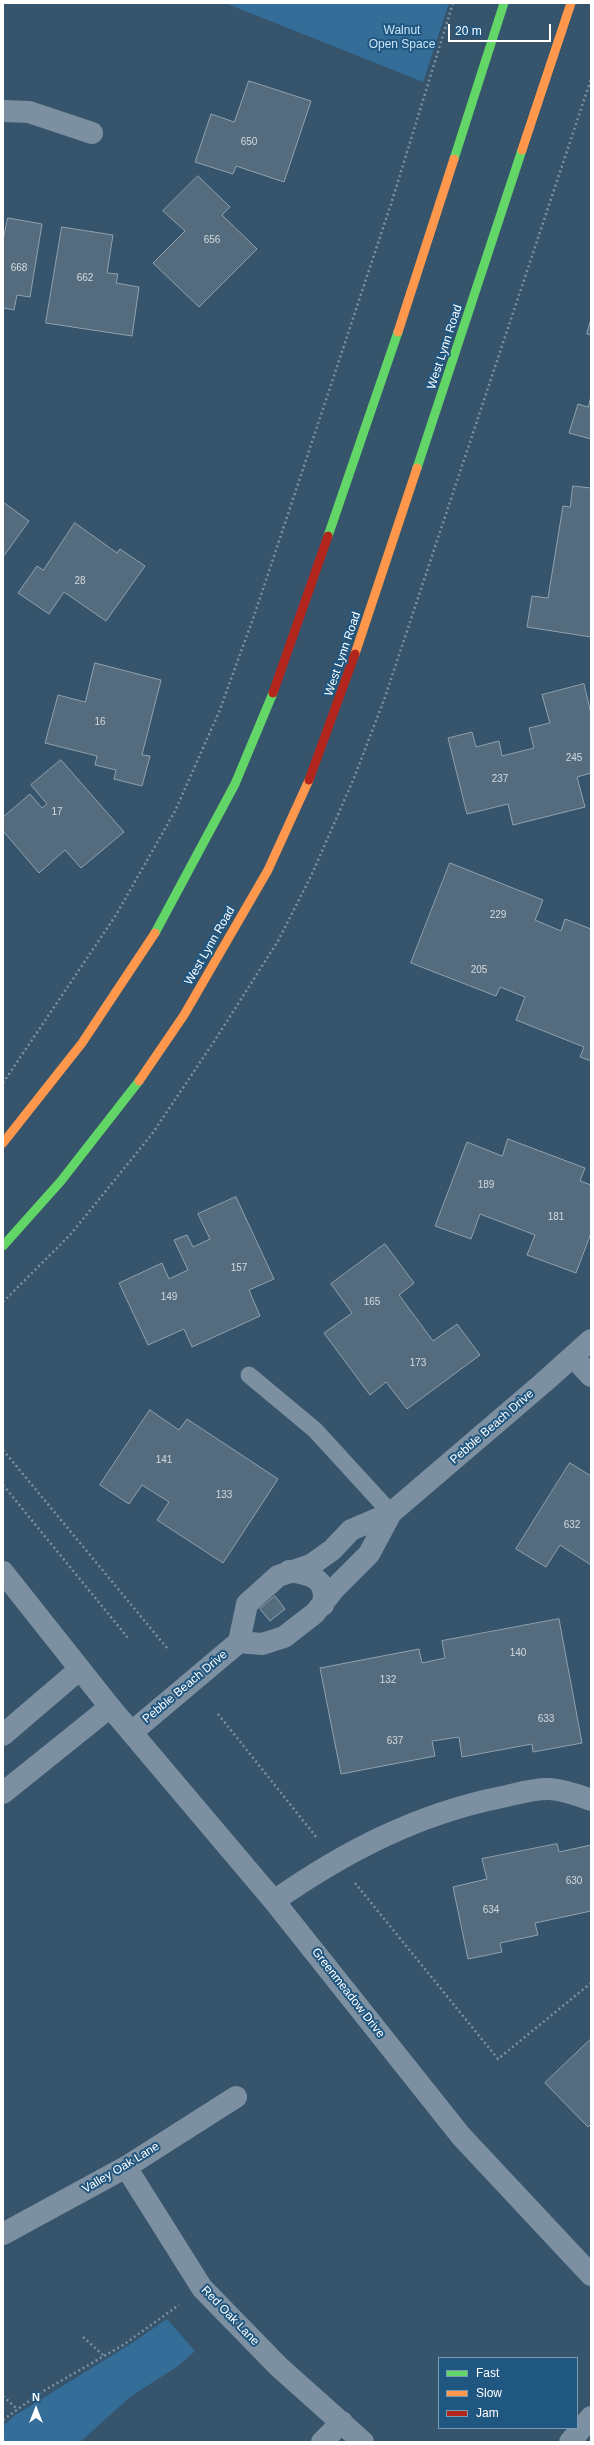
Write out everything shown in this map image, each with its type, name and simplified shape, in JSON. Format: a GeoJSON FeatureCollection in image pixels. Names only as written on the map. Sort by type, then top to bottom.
{"type":"FeatureCollection","features":[{"type":"Feature","properties":{"kind":"main road"},"geometry":{"type":"LineString","coordinates":[[3,1143],[82,1043],[147,948],[235,784],[279,680],[392,349],[504,3]]}},
{"type":"Feature","properties":{"kind":"main road","name":"West Lynn Road"},"geometry":{"type":"LineString","coordinates":[[3,1246],[61,1181],[124,1102],[184,1015],[268,870],[316,766],[351,667],[571,3]]}},
{"type":"Feature","properties":{"kind":"street"},"geometry":{"type":"LineString","coordinates":[[3,111],[29,112],[92,133]]}},
{"type":"Feature","properties":{"kind":"street","name":"Pebble Beach Drive"},"geometry":{"type":"LineString","coordinates":[[132,1732],[239,1642],[247,1604],[278,1576],[312,1564],[332,1550],[351,1530],[392,1513],[591,1340]]}},
{"type":"Feature","properties":{"kind":"street"},"geometry":{"type":"LineString","coordinates":[[573,1357],[591,1376]]}},
{"type":"Feature","properties":{"kind":"street","name":"Pebble Beach Drive"},"geometry":{"type":"LineString","coordinates":[[239,1642],[262,1644],[284,1637],[323,1605],[335,1588],[369,1554],[392,1513]]}},
{"type":"Feature","properties":{"kind":"street"},"geometry":{"type":"LineString","coordinates":[[289,1571],[306,1574],[320,1581],[325,1594],[323,1605]]}},
{"type":"Feature","properties":{"kind":"street","name":"Greenmeadow Drive"},"geometry":{"type":"LineString","coordinates":[[3,1572],[110,1707],[274,1901],[461,2136],[591,2275]]}},
{"type":"Feature","properties":{"kind":"street"},"geometry":{"type":"LineString","coordinates":[[3,1735],[80,1669]]}},
{"type":"Feature","properties":{"kind":"street"},"geometry":{"type":"LineString","coordinates":[[3,1793],[110,1707]]}},
{"type":"Feature","properties":{"kind":"street"},"geometry":{"type":"LineString","coordinates":[[274,1901],[336,1860],[369,1841],[423,1818],[482,1801],[549,1789],[591,1800]]}},
{"type":"Feature","properties":{"kind":"street","name":"Valley Oak Lane"},"geometry":{"type":"LineString","coordinates":[[3,2234],[126,2167],[236,2096]]}},
{"type":"Feature","properties":{"kind":"street","name":"Red Oak Lane"},"geometry":{"type":"LineString","coordinates":[[126,2167],[202,2288],[279,2367],[363,2442]]}},
{"type":"Feature","properties":{"kind":"street"},"geometry":{"type":"LineString","coordinates":[[570,2442],[591,2417]]}},
{"type":"Feature","properties":{"kind":"street"},"geometry":{"type":"LineString","coordinates":[[322,2442],[342,2422]]}},
{"type":"Feature","properties":{"kind":"lane"},"geometry":{"type":"LineString","coordinates":[[249,1375],[315,1430],[392,1513]]}},
{"type":"Feature","properties":{"kind":"path"},"geometry":{"type":"LineString","coordinates":[[3,1083],[116,915],[175,812],[219,712],[254,616],[302,472],[390,204],[453,3]]}},
{"type":"Feature","properties":{"kind":"path"},"geometry":{"type":"LineString","coordinates":[[3,1450],[167,1648]]}},
{"type":"Feature","properties":{"kind":"path"},"geometry":{"type":"LineString","coordinates":[[3,1485],[128,1638]]}},
{"type":"Feature","properties":{"kind":"path"},"geometry":{"type":"LineString","coordinates":[[218,1714],[498,2060],[591,1983]]}},
{"type":"Feature","properties":{"kind":"path"},"geometry":{"type":"LineString","coordinates":[[3,2420],[40,2393],[104,2356],[168,2314]]}},
{"type":"Feature","properties":{"kind":"path"},"geometry":{"type":"LineString","coordinates":[[83,2337],[104,2356]]}},
{"type":"Feature","properties":{"kind":"path"},"geometry":{"type":"LineString","coordinates":[[3,2396],[18,2409]]}},
{"type":"Feature","properties":{"kind":"green space","name":"Walnut Open Space"},"geometry":{"type":"Polygon","coordinates":[[[225,3],[449,3],[423,82],[225,3]]]}},
{"type":"Feature","properties":{"kind":"green space"},"geometry":{"type":"Polygon","coordinates":[[[167,2319],[195,2351],[178,2366],[130,2397],[80,2442],[3,2442],[3,2426],[14,2416],[129,2345],[167,2319]]]}},
{"type":"Feature","properties":{"kind":"building"},"geometry":{"type":"Polygon","coordinates":[[[249,81],[311,101],[284,182],[236,166],[233,174],[195,162],[211,114],[234,122],[249,81]]]}},
{"type":"Feature","properties":{"kind":"building"},"geometry":{"type":"Polygon","coordinates":[[[198,176],[230,207],[222,215],[257,249],[199,307],[153,263],[185,231],[163,211],[198,176]]]}},
{"type":"Feature","properties":{"kind":"building"},"geometry":{"type":"Polygon","coordinates":[[[8,218],[42,224],[30,297],[17,295],[14,310],[3,308],[3,240],[8,218]]]}},
{"type":"Feature","properties":{"kind":"building"},"geometry":{"type":"Polygon","coordinates":[[[62,227],[113,235],[107,273],[118,274],[116,283],[139,287],[132,336],[46,323],[62,227]]]}},
{"type":"Feature","properties":{"kind":"building"},"geometry":{"type":"Polygon","coordinates":[[[591,319],[591,335],[587,334],[591,319]]]}},
{"type":"Feature","properties":{"kind":"building"},"geometry":{"type":"Polygon","coordinates":[[[591,396],[591,439],[569,433],[578,404],[588,407],[591,396]]]}},
{"type":"Feature","properties":{"kind":"building"},"geometry":{"type":"Polygon","coordinates":[[[573,486],[591,488],[591,637],[527,627],[532,596],[548,598],[563,506],[570,507],[573,486]]]}},
{"type":"Feature","properties":{"kind":"building"},"geometry":{"type":"Polygon","coordinates":[[[3,502],[29,521],[3,557],[3,502]]]}},
{"type":"Feature","properties":{"kind":"building"},"geometry":{"type":"Polygon","coordinates":[[[75,523],[117,553],[120,549],[145,566],[106,621],[64,592],[49,614],[18,593],[37,566],[43,570],[75,523]]]}},
{"type":"Feature","properties":{"kind":"building"},"geometry":{"type":"Polygon","coordinates":[[[95,663],[161,680],[142,755],[150,756],[142,786],[114,779],[116,770],[95,765],[97,756],[45,743],[58,695],[85,702],[95,663]]]}},
{"type":"Feature","properties":{"kind":"building"},"geometry":{"type":"Polygon","coordinates":[[[584,684],[591,714],[591,773],[577,777],[585,807],[513,825],[508,804],[467,814],[448,738],[472,732],[476,747],[499,741],[502,756],[534,748],[529,728],[550,723],[542,695],[584,684]]]}},
{"type":"Feature","properties":{"kind":"building"},"geometry":{"type":"Polygon","coordinates":[[[61,760],[124,832],[81,868],[65,850],[39,873],[3,831],[3,817],[30,794],[42,808],[47,804],[31,785],[61,760]]]}},
{"type":"Feature","properties":{"kind":"building"},"geometry":{"type":"Polygon","coordinates":[[[450,863],[543,900],[535,920],[561,931],[565,919],[591,929],[591,1061],[580,1057],[584,1047],[516,1020],[525,997],[500,987],[496,996],[411,963],[450,863]]]}},
{"type":"Feature","properties":{"kind":"building"},"geometry":{"type":"Polygon","coordinates":[[[508,1139],[585,1168],[580,1181],[591,1185],[591,1233],[576,1273],[527,1255],[535,1235],[480,1214],[471,1239],[435,1226],[467,1142],[502,1156],[508,1139]]]}},
{"type":"Feature","properties":{"kind":"building"},"geometry":{"type":"Polygon","coordinates":[[[236,1197],[274,1279],[249,1290],[260,1316],[192,1347],[184,1329],[148,1345],[119,1283],[162,1263],[169,1279],[188,1270],[174,1240],[187,1235],[193,1247],[210,1239],[198,1214],[236,1197]]]}},
{"type":"Feature","properties":{"kind":"building"},"geometry":{"type":"Polygon","coordinates":[[[385,1244],[414,1283],[399,1295],[433,1341],[457,1324],[480,1355],[407,1409],[386,1382],[370,1395],[324,1333],[352,1313],[331,1284],[385,1244]]]}},
{"type":"Feature","properties":{"kind":"building"},"geometry":{"type":"Polygon","coordinates":[[[150,1410],[179,1430],[187,1419],[278,1479],[223,1563],[157,1520],[169,1502],[142,1485],[129,1504],[100,1485],[150,1410]]]}},
{"type":"Feature","properties":{"kind":"building"},"geometry":{"type":"Polygon","coordinates":[[[570,1463],[591,1476],[591,1565],[560,1545],[546,1567],[516,1549],[570,1463]]]}},
{"type":"Feature","properties":{"kind":"building"},"geometry":{"type":"Polygon","coordinates":[[[275,1596],[285,1609],[270,1621],[260,1609],[275,1596]]]}},
{"type":"Feature","properties":{"kind":"building"},"geometry":{"type":"Polygon","coordinates":[[[559,1619],[582,1743],[533,1752],[532,1744],[462,1757],[459,1737],[432,1741],[435,1756],[341,1774],[320,1668],[419,1649],[422,1663],[445,1658],[442,1641],[559,1619]]]}},
{"type":"Feature","properties":{"kind":"building"},"geometry":{"type":"Polygon","coordinates":[[[557,1844],[559,1852],[591,1845],[591,1911],[535,1923],[538,1935],[500,1943],[502,1952],[468,1959],[453,1887],[487,1879],[482,1859],[557,1844]]]}},
{"type":"Feature","properties":{"kind":"building"},"geometry":{"type":"Polygon","coordinates":[[[591,2039],[591,2124],[588,2127],[545,2083],[591,2039]]]}},
{"type":"Feature","properties":{"kind":"traffic: fast"},"geometry":{"type":"LineString","coordinates":[[454,159],[504,3]]}},
{"type":"Feature","properties":{"kind":"traffic: fast"},"geometry":{"type":"LineString","coordinates":[[417,468],[522,150]]}},
{"type":"Feature","properties":{"kind":"traffic: fast"},"geometry":{"type":"LineString","coordinates":[[328,536],[398,332]]}},
{"type":"Feature","properties":{"kind":"traffic: fast"},"geometry":{"type":"LineString","coordinates":[[155,933],[235,784],[273,693]]}},
{"type":"Feature","properties":{"kind":"traffic: fast"},"geometry":{"type":"LineString","coordinates":[[3,1246],[61,1181],[139,1081]]}},
{"type":"Feature","properties":{"kind":"traffic: slow"},"geometry":{"type":"LineString","coordinates":[[522,150],[571,3]]}},
{"type":"Feature","properties":{"kind":"traffic: slow"},"geometry":{"type":"LineString","coordinates":[[398,332],[454,159]]}},
{"type":"Feature","properties":{"kind":"traffic: slow"},"geometry":{"type":"LineString","coordinates":[[355,654],[417,468]]}},
{"type":"Feature","properties":{"kind":"traffic: slow"},"geometry":{"type":"LineString","coordinates":[[139,1081],[184,1015],[268,870],[309,780]]}},
{"type":"Feature","properties":{"kind":"traffic: slow"},"geometry":{"type":"LineString","coordinates":[[3,1143],[82,1043],[155,933]]}},
{"type":"Feature","properties":{"kind":"traffic: jam"},"geometry":{"type":"LineString","coordinates":[[273,693],[328,536]]}},
{"type":"Feature","properties":{"kind":"traffic: jam"},"geometry":{"type":"LineString","coordinates":[[309,780],[355,654]]}}]}
